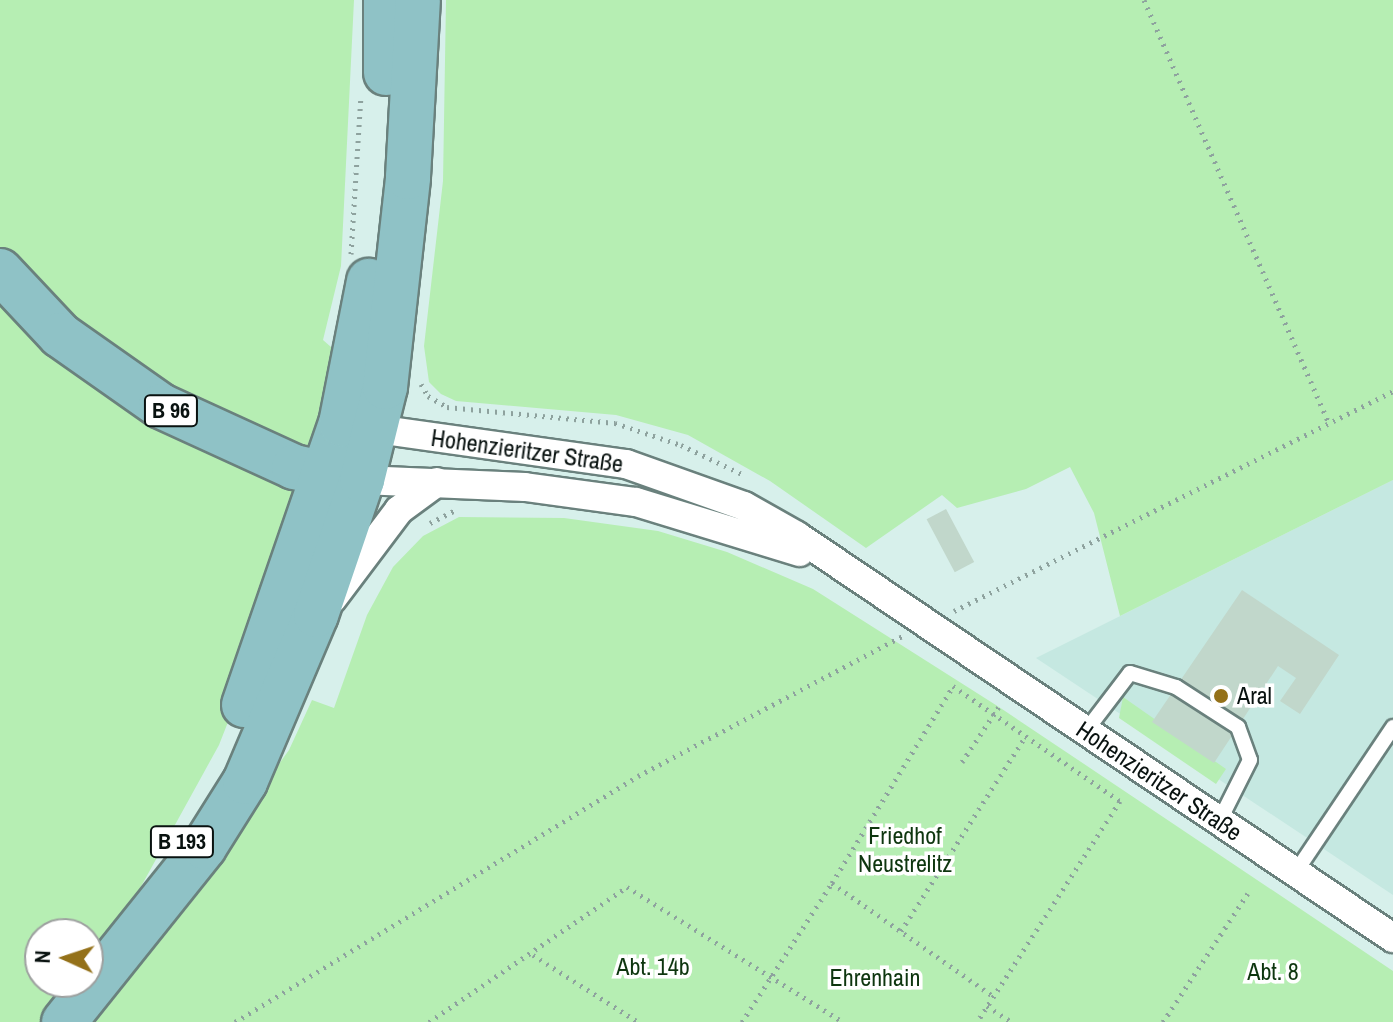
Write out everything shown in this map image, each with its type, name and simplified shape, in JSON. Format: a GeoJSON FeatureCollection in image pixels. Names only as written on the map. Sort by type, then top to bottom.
{"type":"FeatureCollection","features":[{"type":"Feature","properties":{"kind":"main road"},"geometry":{"type":"LineString","coordinates":[[358,426],[373,256],[386,0]]}},
{"type":"Feature","properties":{"kind":"main road"},"geometry":{"type":"LineString","coordinates":[[405,0],[413,84]]}},
{"type":"Feature","properties":{"kind":"main road"},"geometry":{"type":"LineString","coordinates":[[343,478],[358,426],[390,352],[418,0]]}},
{"type":"Feature","properties":{"kind":"main road","name":"B 96"},"geometry":{"type":"LineString","coordinates":[[0,271],[60,335],[161,406],[343,478]]}},
{"type":"Feature","properties":{"kind":"main road","name":"B 193"},"geometry":{"type":"LineString","coordinates":[[64,1022],[204,847],[245,782],[316,615],[343,478]]}},
{"type":"Feature","properties":{"kind":"main road","name":"B 193"},"geometry":{"type":"LineString","coordinates":[[135,930],[207,794],[343,478]]}},
{"type":"Feature","properties":{"kind":"street","name":"Hohenzieritzer Straße"},"geometry":{"type":"LineString","coordinates":[[358,426],[563,451],[626,464],[701,488],[797,536],[912,636]]}},
{"type":"Feature","properties":{"kind":"street","name":"Hohenzieritzer Straße"},"geometry":{"type":"LineString","coordinates":[[343,478],[437,482],[636,502],[719,524],[802,553],[912,636],[1085,732],[1393,938]]}},
{"type":"Feature","properties":{"kind":"street"},"geometry":{"type":"LineString","coordinates":[[316,615],[347,584],[399,510],[437,482]]}},
{"type":"Feature","properties":{"kind":"lane"},"geometry":{"type":"LineString","coordinates":[[1085,732],[1130,673],[1176,687],[1238,727],[1250,760],[1219,822]]}},
{"type":"Feature","properties":{"kind":"lane"},"geometry":{"type":"LineString","coordinates":[[1295,873],[1393,727]]}},
{"type":"Feature","properties":{"kind":"path"},"geometry":{"type":"LineString","coordinates":[[1144,0],[1329,423]]}},
{"type":"Feature","properties":{"kind":"path"},"geometry":{"type":"LineString","coordinates":[[348,269],[362,90]]}},
{"type":"Feature","properties":{"kind":"path"},"geometry":{"type":"LineString","coordinates":[[235,1022],[611,792],[1393,391]]}},
{"type":"Feature","properties":{"kind":"path"},"geometry":{"type":"LineString","coordinates":[[424,526],[456,510],[471,509]]}},
{"type":"Feature","properties":{"kind":"path"},"geometry":{"type":"LineString","coordinates":[[887,629],[912,636]]}},
{"type":"Feature","properties":{"kind":"path"},"geometry":{"type":"LineString","coordinates":[[742,1022],[953,686],[1120,801],[977,1022]]}},
{"type":"Feature","properties":{"kind":"path"},"geometry":{"type":"LineString","coordinates":[[987,697],[1013,714]]}},
{"type":"Feature","properties":{"kind":"path"},"geometry":{"type":"LineString","coordinates":[[962,762],[999,707]]}},
{"type":"Feature","properties":{"kind":"path"},"geometry":{"type":"LineString","coordinates":[[901,931],[1025,736]]}},
{"type":"Feature","properties":{"kind":"path"},"geometry":{"type":"LineString","coordinates":[[832,883],[993,996]]}},
{"type":"Feature","properties":{"kind":"path"},"geometry":{"type":"LineString","coordinates":[[429,1022],[533,955],[627,887],[843,1022]]}},
{"type":"Feature","properties":{"kind":"path"},"geometry":{"type":"LineString","coordinates":[[1163,1022],[1248,893]]}},
{"type":"Feature","properties":{"kind":"path"},"geometry":{"type":"LineString","coordinates":[[533,955],[638,1022]]}},
{"type":"Feature","properties":{"kind":"path"},"geometry":{"type":"LineString","coordinates":[[987,1006],[1012,1022]]}},
{"type":"Feature","properties":{"kind":"shaded area"},"geometry":{"type":"Polygon","coordinates":[[[1393,480],[1393,895],[1036,658],[1393,480]]]}},
{"type":"Feature","properties":{"kind":"green space"},"geometry":{"type":"Polygon","coordinates":[[[0,0],[354,0],[341,266],[323,340],[339,354],[316,449],[308,453],[122,368],[0,252],[0,0]]]}},
{"type":"Feature","properties":{"kind":"green space"},"geometry":{"type":"Polygon","coordinates":[[[446,0],[1393,0],[1393,480],[1120,616],[1094,513],[1070,467],[1026,489],[957,508],[942,495],[866,548],[770,481],[688,435],[616,415],[456,401],[441,394],[429,382],[424,346],[443,181],[446,0]]]}},
{"type":"Feature","properties":{"kind":"green space"},"geometry":{"type":"Polygon","coordinates":[[[0,297],[291,489],[299,506],[257,648],[219,745],[138,892],[104,941],[104,918],[24,918],[24,998],[62,998],[43,1022],[0,1022],[0,297]]]}},
{"type":"Feature","properties":{"kind":"green space"},"geometry":{"type":"Polygon","coordinates":[[[459,517],[564,518],[658,531],[727,552],[813,589],[999,707],[1393,971],[1393,1022],[93,1022],[289,750],[312,700],[334,708],[367,615],[393,567],[423,536],[459,517]]]}},
{"type":"Feature","properties":{"kind":"green space"},"geometry":{"type":"Polygon","coordinates":[[[1123,697],[1226,769],[1216,784],[1119,718],[1123,697]]]}},
{"type":"Feature","properties":{"kind":"building"},"geometry":{"type":"Polygon","coordinates":[[[946,509],[974,562],[955,572],[927,519],[946,509]]]}},
{"type":"Feature","properties":{"kind":"building"},"geometry":{"type":"Polygon","coordinates":[[[1242,590],[1339,655],[1300,714],[1280,701],[1296,678],[1278,666],[1214,763],[1152,722],[1242,590]]]}},
{"type":"Feature","properties":{"kind":"place","name":"Aral"},"geometry":{"type":"Point","coordinates":[1221,696]}},
{"type":"Feature","properties":{"kind":"park label","name":"Friedhof Neustrelitz"},"geometry":{"type":"Point","coordinates":[905,850]}},
{"type":"Feature","properties":{"kind":"park label","name":"Abt. 14b"},"geometry":{"type":"Point","coordinates":[653,967]}},
{"type":"Feature","properties":{"kind":"park label","name":"Abt. 8"},"geometry":{"type":"Point","coordinates":[1273,972]}},
{"type":"Feature","properties":{"kind":"park label","name":"Ehrenhain"},"geometry":{"type":"Point","coordinates":[875,978]}}]}
